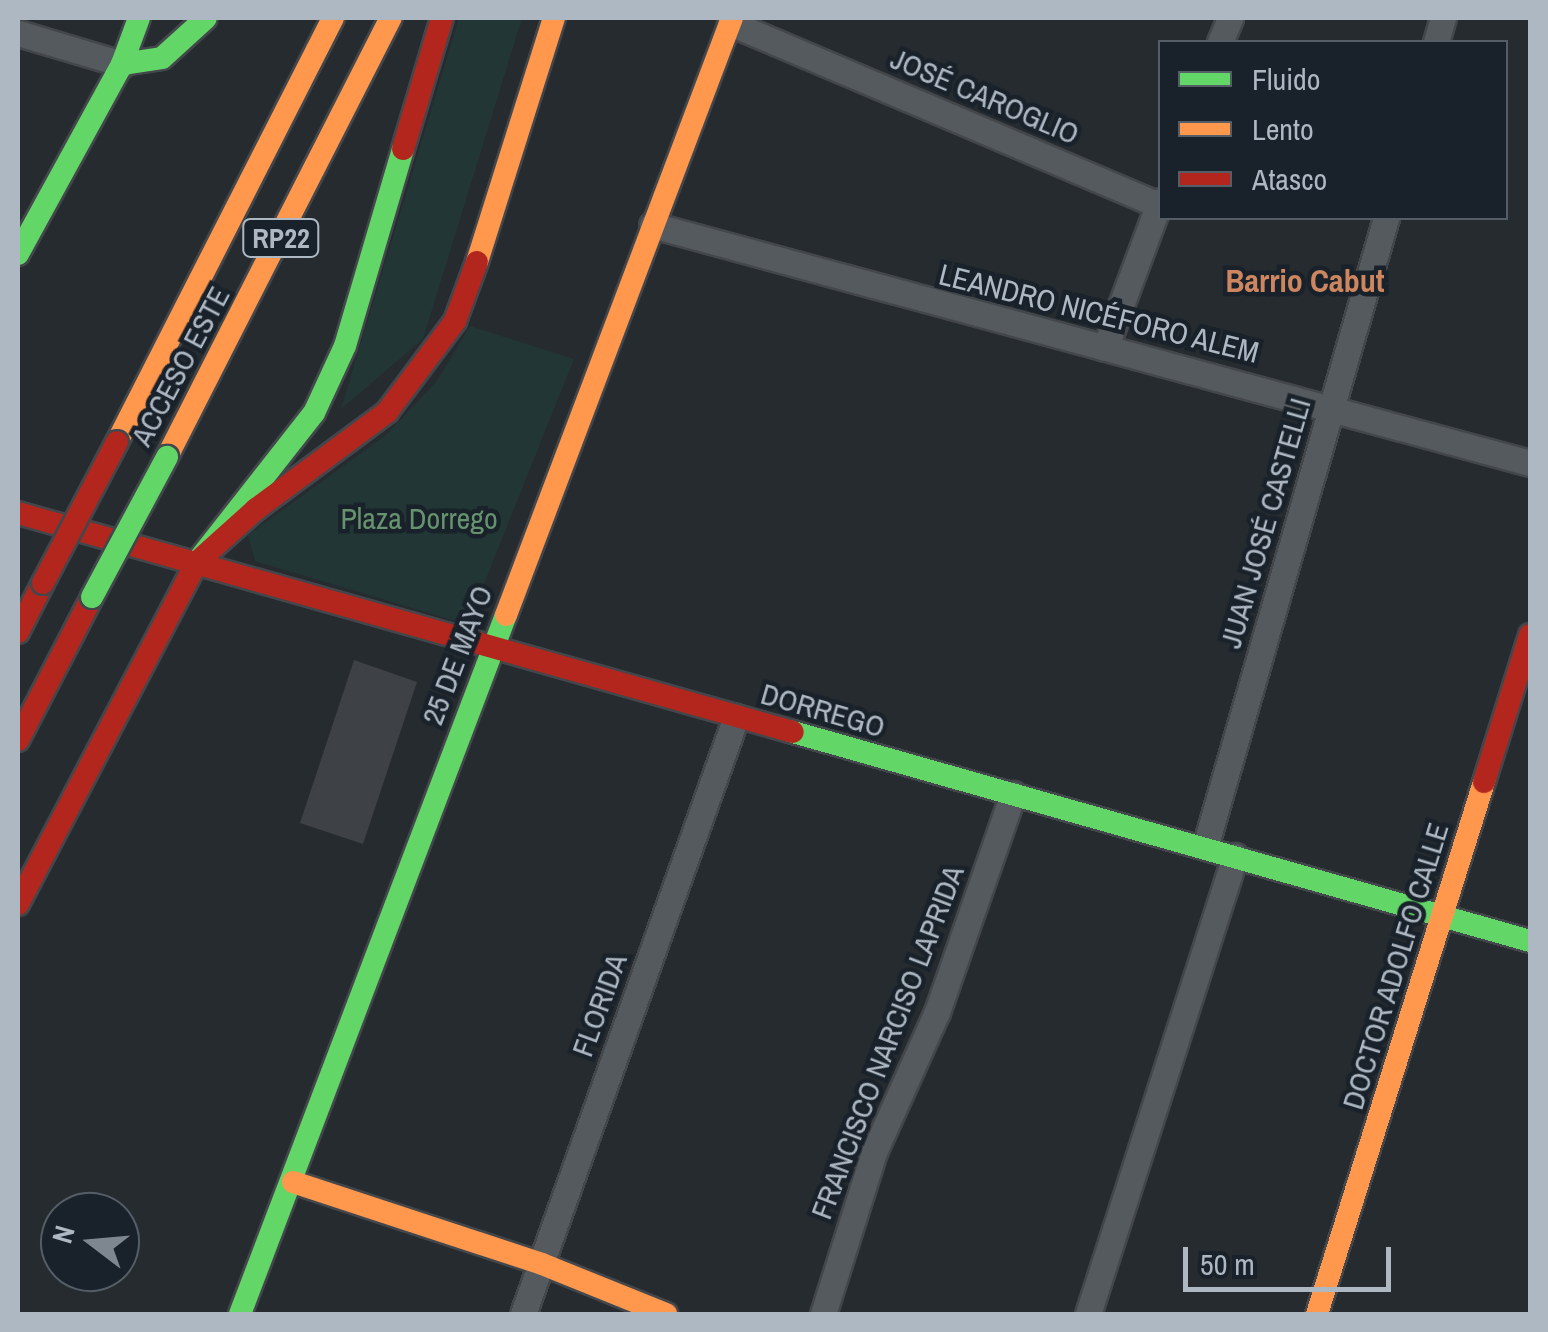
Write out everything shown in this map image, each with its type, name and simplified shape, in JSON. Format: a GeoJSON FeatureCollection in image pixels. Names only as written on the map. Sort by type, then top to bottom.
{"type":"FeatureCollection","features":[{"type":"Feature","properties":{"kind":"main road"},"geometry":{"type":"LineString","coordinates":[[18,254],[122,64],[139,18]]}},
{"type":"Feature","properties":{"kind":"main road"},"geometry":{"type":"LineString","coordinates":[[122,64],[162,58],[206,18]]}},
{"type":"Feature","properties":{"kind":"main road","name":"ACCESO ESTE"},"geometry":{"type":"LineString","coordinates":[[18,632],[333,18]]}},
{"type":"Feature","properties":{"kind":"main road","name":"ACCESO ESTE"},"geometry":{"type":"LineString","coordinates":[[18,740],[391,18]]}},
{"type":"Feature","properties":{"kind":"main road"},"geometry":{"type":"LineString","coordinates":[[18,904],[196,562],[314,413],[346,346],[442,18]]}},
{"type":"Feature","properties":{"kind":"main road"},"geometry":{"type":"LineString","coordinates":[[196,562],[256,508],[386,412],[422,372],[476,276],[554,18]]}},
{"type":"Feature","properties":{"kind":"main road","name":"25 DE MAYO"},"geometry":{"type":"LineString","coordinates":[[240,1314],[731,20]]}},
{"type":"Feature","properties":{"kind":"main road","name":"DORREGO"},"geometry":{"type":"LineString","coordinates":[[18,513],[1530,941]]}},
{"type":"Feature","properties":{"kind":"main road","name":"DOCTOR ADOLFO CALLE"},"geometry":{"type":"LineString","coordinates":[[1317,1314],[1530,635]]}},
{"type":"Feature","properties":{"kind":"main road"},"geometry":{"type":"LineString","coordinates":[[293,1182],[542,1264],[666,1314]]}},
{"type":"Feature","properties":{"kind":"street","name":"JOSÉ CAROGLIO"},"geometry":{"type":"LineString","coordinates":[[731,20],[1158,202]]}},
{"type":"Feature","properties":{"kind":"street"},"geometry":{"type":"LineString","coordinates":[[18,33],[122,64]]}},
{"type":"Feature","properties":{"kind":"street"},"geometry":{"type":"LineString","coordinates":[[1105,348],[1158,208]]}},
{"type":"Feature","properties":{"kind":"street","name":"JUAN JOSÉ CASTELLI"},"geometry":{"type":"LineString","coordinates":[[1205,847],[1385,220]]}},
{"type":"Feature","properties":{"kind":"street","name":"LEANDRO NICÉFORO ALEM"},"geometry":{"type":"LineString","coordinates":[[652,225],[1530,463]]}},
{"type":"Feature","properties":{"kind":"street","name":"FLORIDA"},"geometry":{"type":"LineString","coordinates":[[524,1314],[736,717]]}},
{"type":"Feature","properties":{"kind":"street","name":"FRANCISCO NARCISO LAPRIDA"},"geometry":{"type":"LineString","coordinates":[[823,1314],[874,1152],[937,1012],[1013,794]]}},
{"type":"Feature","properties":{"kind":"street"},"geometry":{"type":"LineString","coordinates":[[1088,1314],[1234,856]]}},
{"type":"Feature","properties":{"kind":"green space"},"geometry":{"type":"Polygon","coordinates":[[[459,18],[522,18],[423,339],[341,409],[459,18]]]}},
{"type":"Feature","properties":{"kind":"green space","name":"Plaza Dorrego"},"geometry":{"type":"Polygon","coordinates":[[[470,326],[574,359],[471,616],[456,621],[255,561],[248,535],[386,435],[437,381],[470,326]]]}},
{"type":"Feature","properties":{"kind":"building"},"geometry":{"type":"Polygon","coordinates":[[[354,660],[417,682],[363,844],[300,823],[354,660]]]}},
{"type":"Feature","properties":{"kind":"traffic: fast"},"geometry":{"type":"LineString","coordinates":[[18,254],[122,64],[139,18]]}},
{"type":"Feature","properties":{"kind":"traffic: fast"},"geometry":{"type":"LineString","coordinates":[[122,64],[162,58],[206,18]]}},
{"type":"Feature","properties":{"kind":"traffic: fast"},"geometry":{"type":"LineString","coordinates":[[197,562],[314,413],[345,346],[403,149]]}},
{"type":"Feature","properties":{"kind":"traffic: fast"},"geometry":{"type":"LineString","coordinates":[[92,597],[167,457]]}},
{"type":"Feature","properties":{"kind":"traffic: fast"},"geometry":{"type":"LineString","coordinates":[[240,1314],[506,615]]}},
{"type":"Feature","properties":{"kind":"traffic: fast"},"geometry":{"type":"LineString","coordinates":[[793,732],[1530,941]]}},
{"type":"Feature","properties":{"kind":"traffic: slow"},"geometry":{"type":"LineString","coordinates":[[117,442],[333,18]]}},
{"type":"Feature","properties":{"kind":"traffic: slow"},"geometry":{"type":"LineString","coordinates":[[167,457],[391,18]]}},
{"type":"Feature","properties":{"kind":"traffic: slow"},"geometry":{"type":"LineString","coordinates":[[477,262],[554,18]]}},
{"type":"Feature","properties":{"kind":"traffic: slow"},"geometry":{"type":"LineString","coordinates":[[506,615],[732,18]]}},
{"type":"Feature","properties":{"kind":"traffic: slow"},"geometry":{"type":"LineString","coordinates":[[1317,1314],[1484,782]]}},
{"type":"Feature","properties":{"kind":"traffic: slow"},"geometry":{"type":"LineString","coordinates":[[293,1182],[542,1264],[666,1314]]}},
{"type":"Feature","properties":{"kind":"traffic: jam"},"geometry":{"type":"LineString","coordinates":[[403,149],[442,18]]}},
{"type":"Feature","properties":{"kind":"traffic: jam"},"geometry":{"type":"LineString","coordinates":[[18,904],[197,562],[256,509],[387,412],[455,321],[477,262]]}},
{"type":"Feature","properties":{"kind":"traffic: jam"},"geometry":{"type":"LineString","coordinates":[[43,583],[117,442]]}},
{"type":"Feature","properties":{"kind":"traffic: jam"},"geometry":{"type":"LineString","coordinates":[[18,513],[793,732]]}},
{"type":"Feature","properties":{"kind":"traffic: jam"},"geometry":{"type":"LineString","coordinates":[[18,632],[43,583]]}},
{"type":"Feature","properties":{"kind":"traffic: jam"},"geometry":{"type":"LineString","coordinates":[[18,740],[92,597]]}},
{"type":"Feature","properties":{"kind":"traffic: jam"},"geometry":{"type":"LineString","coordinates":[[1484,782],[1530,635]]}},
{"type":"Feature","properties":{"kind":"district","name":"Barrio Cabut"},"geometry":{"type":"Point","coordinates":[1305,281]}}]}
